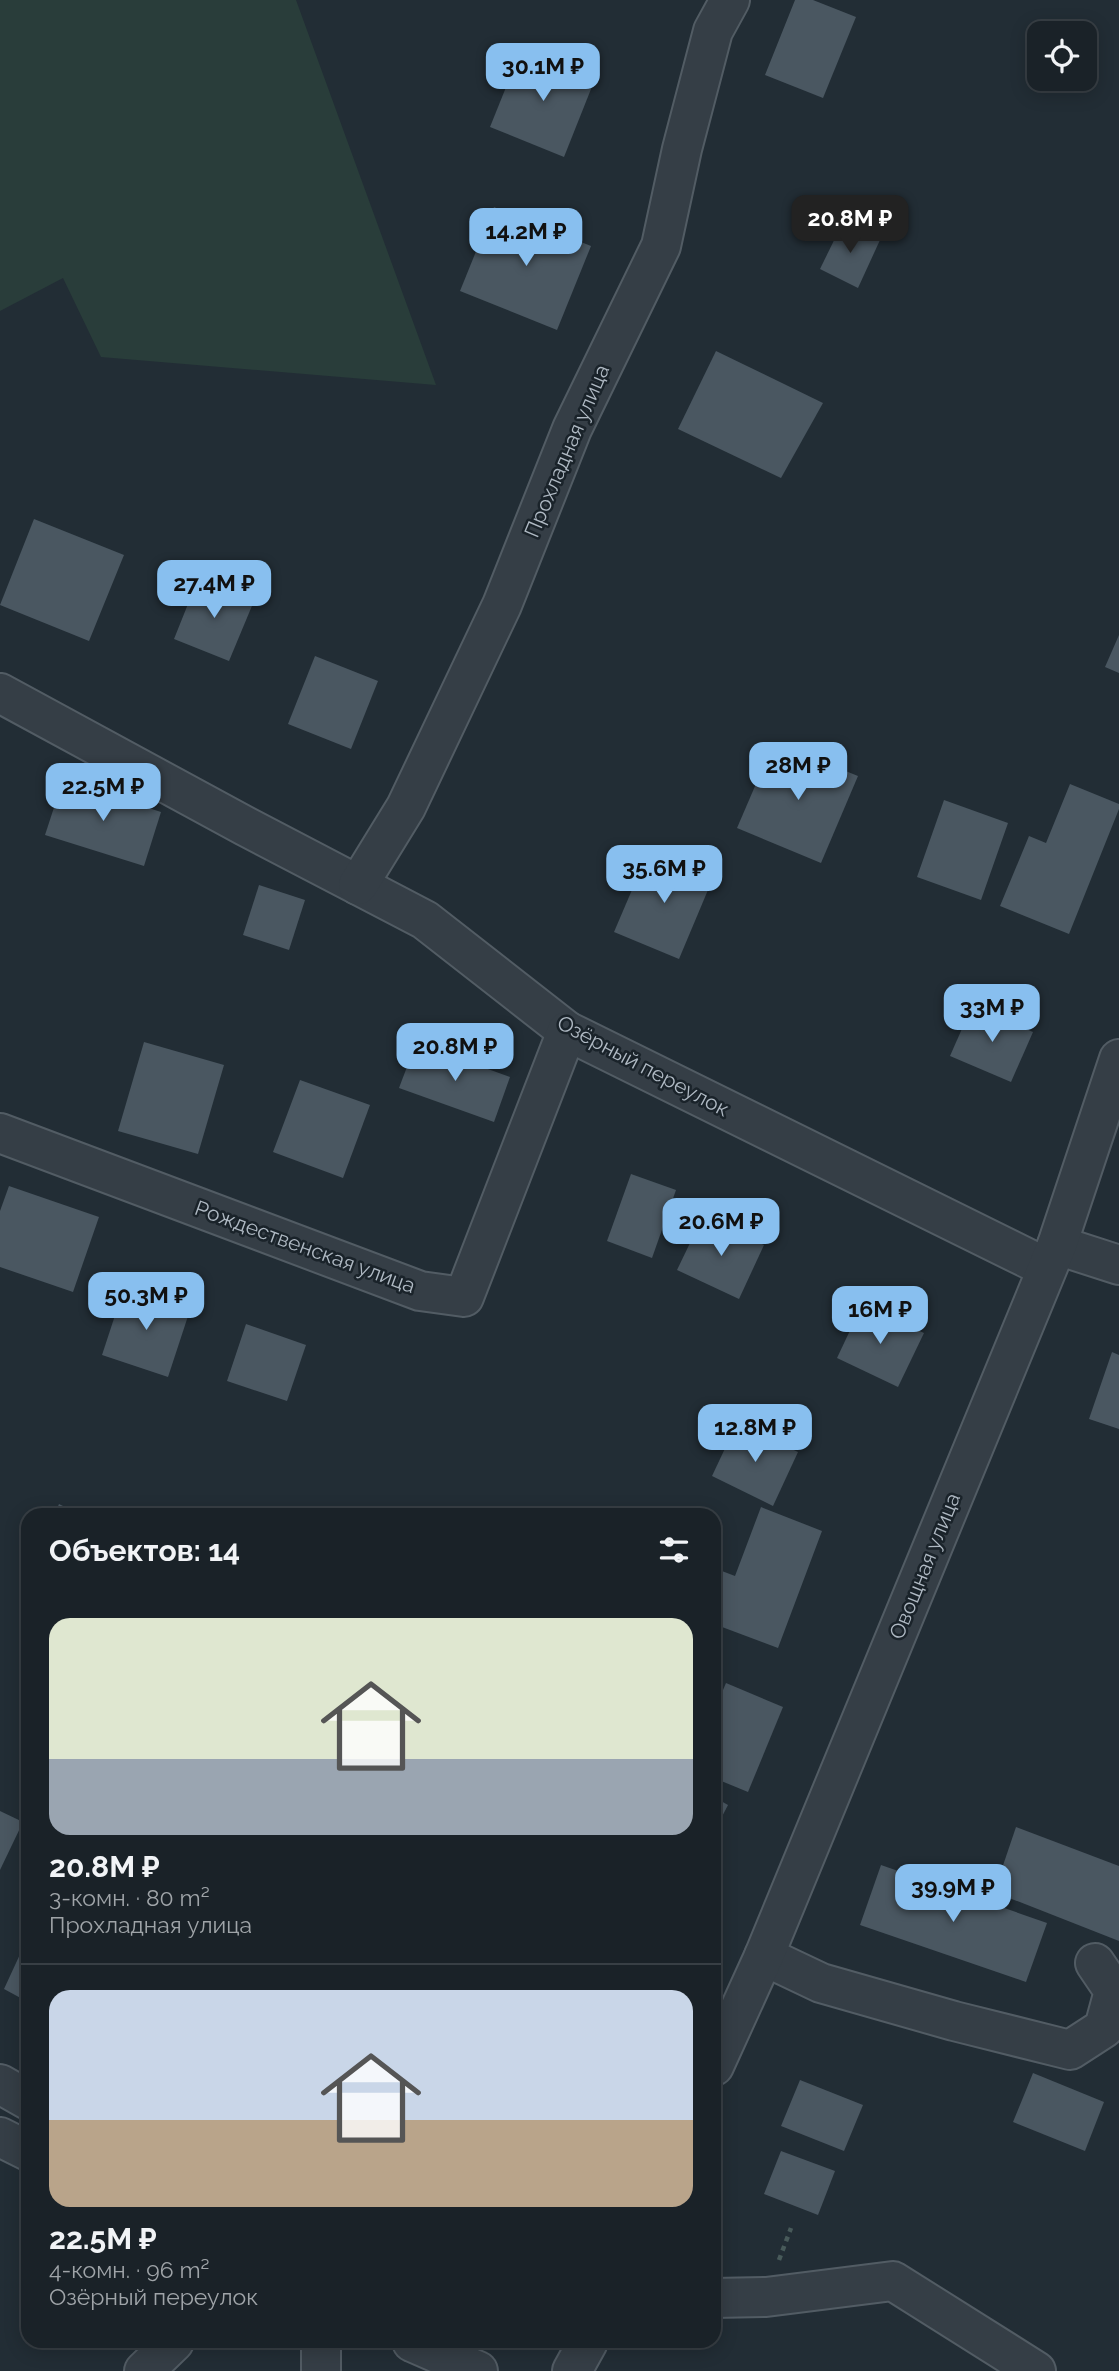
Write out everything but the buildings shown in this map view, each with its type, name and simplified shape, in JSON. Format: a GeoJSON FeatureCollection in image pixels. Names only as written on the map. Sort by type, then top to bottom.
{"type":"FeatureCollection","features":[{"type":"Feature","properties":{"kind":"street","name":"Прохладная улица"},"geometry":{"type":"LineString","coordinates":[[358,885],[412,795],[502,605],[572,429],[661,246],[682,149],[713,32],[730,0]]}},
{"type":"Feature","properties":{"kind":"street","name":"Озёрный переулок"},"geometry":{"type":"LineString","coordinates":[[0,693],[425,920],[567,1031],[1052,1256],[1119,1265]]}},
{"type":"Feature","properties":{"kind":"street","name":"Рождественская улица"},"geometry":{"type":"LineString","coordinates":[[0,1133],[420,1291],[464,1297],[567,1031]]}},
{"type":"Feature","properties":{"kind":"street","name":"Овощная улица"},"geometry":{"type":"LineString","coordinates":[[721,2051],[764,1956],[1052,1256],[1119,1059]]}},
{"type":"Feature","properties":{"kind":"street"},"geometry":{"type":"LineString","coordinates":[[764,1956],[821,1983],[954,2021],[1070,2050],[1104,2028],[1114,1991],[1095,1963]]}},
{"type":"Feature","properties":{"kind":"street"},"geometry":{"type":"LineString","coordinates":[[0,2084],[21,2096]]}},
{"type":"Feature","properties":{"kind":"street"},"geometry":{"type":"LineString","coordinates":[[0,2137],[21,2148]]}},
{"type":"Feature","properties":{"kind":"street"},"geometry":{"type":"LineString","coordinates":[[721,2298],[766,2297],[892,2281],[1036,2371]]}},
{"type":"Feature","properties":{"kind":"street"},"geometry":{"type":"LineString","coordinates":[[144,2371],[168,2348]]}},
{"type":"Feature","properties":{"kind":"street"},"geometry":{"type":"LineString","coordinates":[[321,2348],[321,2371]]}},
{"type":"Feature","properties":{"kind":"street"},"geometry":{"type":"LineString","coordinates":[[426,2348],[478,2371]]}},
{"type":"Feature","properties":{"kind":"street"},"geometry":{"type":"LineString","coordinates":[[572,2371],[585,2348]]}},
{"type":"Feature","properties":{"kind":"green space"},"geometry":{"type":"Polygon","coordinates":[[[0,0],[296,0],[436,385],[101,357],[63,278],[0,311],[0,0]]]}}]}
